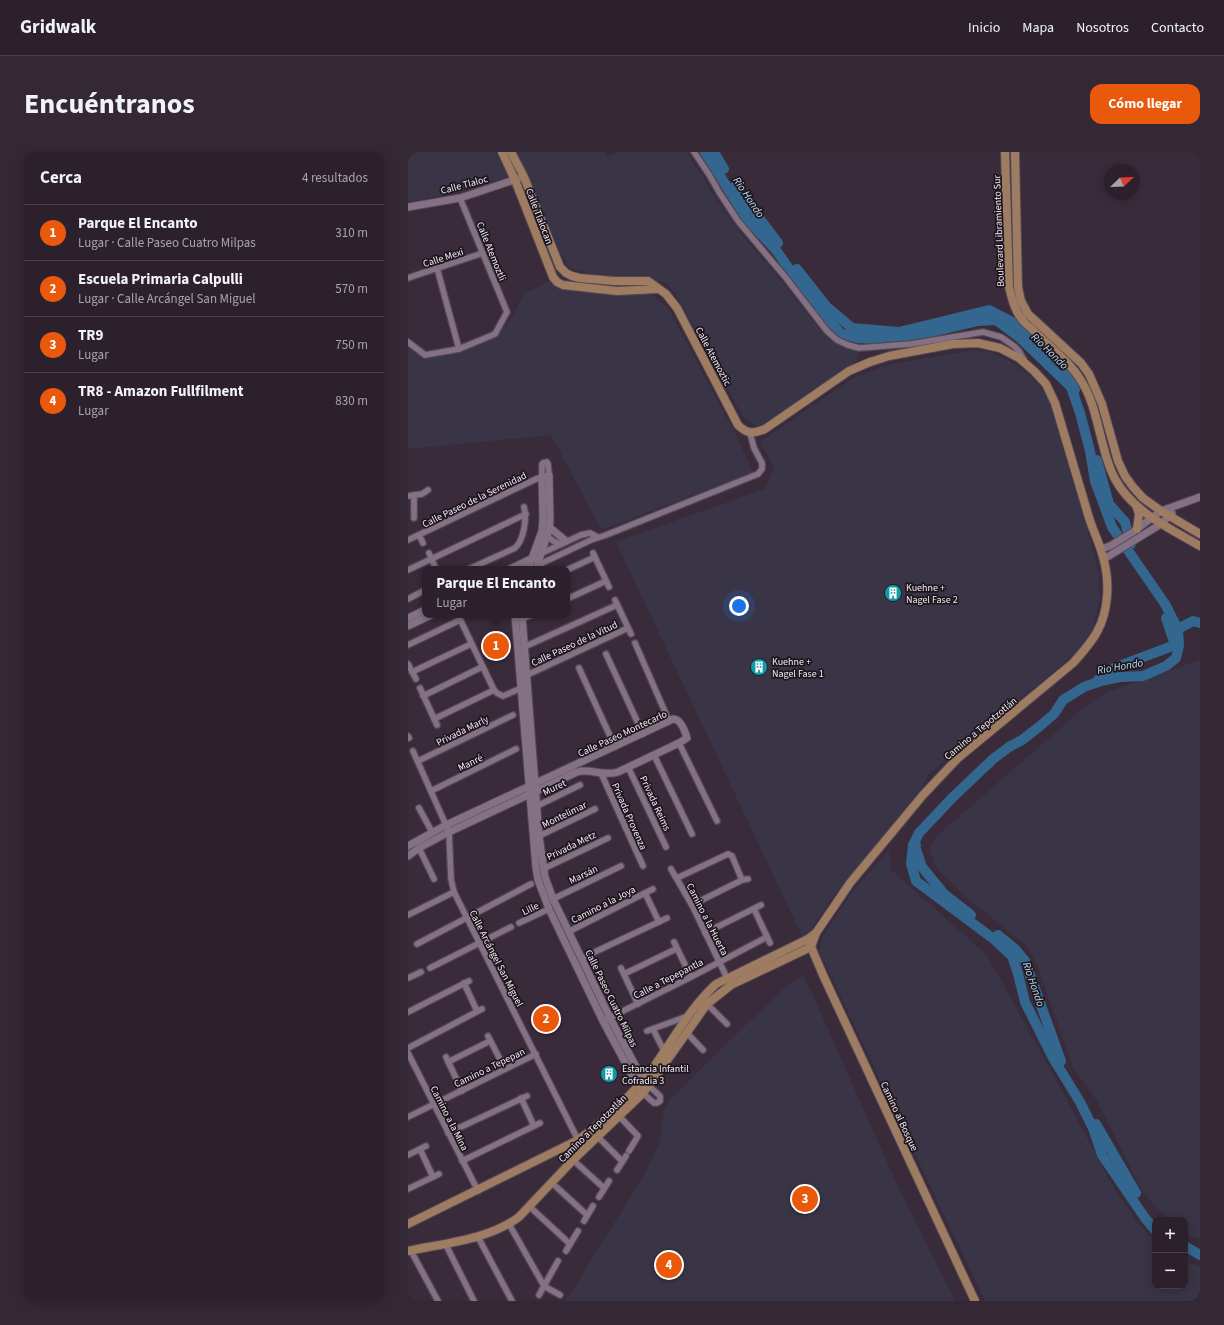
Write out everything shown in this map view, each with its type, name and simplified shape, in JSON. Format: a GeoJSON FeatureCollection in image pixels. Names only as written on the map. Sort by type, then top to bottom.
{"type":"FeatureCollection","features":[{"type":"Feature","properties":{"kind":"main road","name":"Calle Tlalocan"},"geometry":{"type":"LineString","coordinates":[[502,152],[515,180],[552,277],[557,282],[563,285],[617,291],[658,289]]}},
{"type":"Feature","properties":{"kind":"main road","name":"Calle Tlalocan"},"geometry":{"type":"LineString","coordinates":[[511,152],[524,177],[560,267]]}},
{"type":"Feature","properties":{"kind":"main road","name":"Boulevard Libramiento Sur"},"geometry":{"type":"LineString","coordinates":[[1005,152],[1009,285],[1013,304],[1021,319],[1073,369],[1080,380],[1088,394],[1108,464],[1116,480],[1136,505],[1161,524],[1200,546]]}},
{"type":"Feature","properties":{"kind":"main road","name":"Boulevard Libramiento Sur"},"geometry":{"type":"LineString","coordinates":[[1015,152],[1018,287],[1021,301],[1028,314],[1081,363],[1089,374],[1102,404],[1118,461],[1125,476],[1133,487],[1143,498],[1161,511],[1200,534]]}},
{"type":"Feature","properties":{"kind":"main road","name":"Calle Atemoztic"},"geometry":{"type":"LineString","coordinates":[[560,267],[572,276],[614,281],[648,281],[666,294],[677,308],[738,425],[743,430],[750,433]]}},
{"type":"Feature","properties":{"kind":"main road","name":"Camino a Tepotzotlán"},"geometry":{"type":"LineString","coordinates":[[409,1251],[478,1237],[509,1224],[519,1217],[573,1160],[619,1116],[643,1086],[664,1051],[706,993],[716,984],[729,981],[809,943],[864,865],[933,784],[957,759],[1073,663],[1088,646],[1098,631],[1107,601],[1107,583],[1104,559],[1091,526],[1055,403],[1046,384],[1019,358],[1000,348],[978,343],[953,344],[888,356],[870,362],[849,372],[765,429],[750,433]]}},
{"type":"Feature","properties":{"kind":"main road"},"geometry":{"type":"LineString","coordinates":[[1136,505],[1139,514],[1136,533]]}},
{"type":"Feature","properties":{"kind":"main road","name":"Camino al Bosque"},"geometry":{"type":"LineString","coordinates":[[809,943],[975,1301]]}},
{"type":"Feature","properties":{"kind":"main road","name":"Camino a Tepotzotlán"},"geometry":{"type":"LineString","coordinates":[[408,1224],[478,1191],[578,1140],[643,1086],[661,1069],[708,1004],[729,981]]}},
{"type":"Feature","properties":{"kind":"street"},"geometry":{"type":"LineString","coordinates":[[694,152],[738,221],[786,278],[827,331],[837,340],[859,348],[911,344],[983,332],[1001,337],[1014,346],[1019,351],[1024,362]]}},
{"type":"Feature","properties":{"kind":"street","name":"Calle Tlaloc"},"geometry":{"type":"LineString","coordinates":[[408,207],[460,198],[524,177]]}},
{"type":"Feature","properties":{"kind":"street","name":"Calle Atemoztli"},"geometry":{"type":"LineString","coordinates":[[459,349],[494,334],[507,312],[460,198]]}},
{"type":"Feature","properties":{"kind":"street","name":"Calle Mexi"},"geometry":{"type":"LineString","coordinates":[[408,278],[483,253]]}},
{"type":"Feature","properties":{"kind":"street"},"geometry":{"type":"LineString","coordinates":[[408,342],[425,355],[459,349],[437,268]]}},
{"type":"Feature","properties":{"kind":"street"},"geometry":{"type":"LineString","coordinates":[[539,566],[597,537],[606,535],[758,474],[762,469],[762,464],[754,448],[750,433]]}},
{"type":"Feature","properties":{"kind":"street"},"geometry":{"type":"LineString","coordinates":[[537,566],[547,536],[550,520],[546,476]]}},
{"type":"Feature","properties":{"kind":"street"},"geometry":{"type":"LineString","coordinates":[[530,566],[542,530],[544,519],[546,476]]}},
{"type":"Feature","properties":{"kind":"street","name":"Calle Paseo de la Serenidad"},"geometry":{"type":"LineString","coordinates":[[408,540],[546,476]]}},
{"type":"Feature","properties":{"kind":"street"},"geometry":{"type":"LineString","coordinates":[[414,518],[411,495],[422,494],[428,490]]}},
{"type":"Feature","properties":{"kind":"street"},"geometry":{"type":"LineString","coordinates":[[1104,559],[1111,549],[1136,533],[1161,511],[1200,497]]}},
{"type":"Feature","properties":{"kind":"street"},"geometry":{"type":"LineString","coordinates":[[1136,533],[1161,524],[1181,505]]}},
{"type":"Feature","properties":{"kind":"street"},"geometry":{"type":"LineString","coordinates":[[476,566],[515,548],[519,544],[526,520],[524,506]]}},
{"type":"Feature","properties":{"kind":"street"},"geometry":{"type":"LineString","coordinates":[[408,570],[430,556],[526,514]]}},
{"type":"Feature","properties":{"kind":"street"},"geometry":{"type":"LineString","coordinates":[[549,527],[564,543]]}},
{"type":"Feature","properties":{"kind":"street"},"geometry":{"type":"LineString","coordinates":[[517,566],[542,553],[587,534],[590,533],[597,537]]}},
{"type":"Feature","properties":{"kind":"street"},"geometry":{"type":"LineString","coordinates":[[419,535],[423,542]]}},
{"type":"Feature","properties":{"kind":"street"},"geometry":{"type":"LineString","coordinates":[[547,536],[553,541],[564,543]]}},
{"type":"Feature","properties":{"kind":"street"},"geometry":{"type":"LineString","coordinates":[[1101,549],[1111,549]]}},
{"type":"Feature","properties":{"kind":"street"},"geometry":{"type":"LineString","coordinates":[[570,568],[594,555],[609,587]]}},
{"type":"Feature","properties":{"kind":"street"},"geometry":{"type":"LineString","coordinates":[[430,556],[435,566]]}},
{"type":"Feature","properties":{"kind":"street"},"geometry":{"type":"LineString","coordinates":[[570,598],[606,581]]}},
{"type":"Feature","properties":{"kind":"street"},"geometry":{"type":"LineString","coordinates":[[408,598],[422,591]]}},
{"type":"Feature","properties":{"kind":"street","name":"Calle Paseo de la Vitud"},"geometry":{"type":"LineString","coordinates":[[524,647],[616,602],[629,631],[527,675]]}},
{"type":"Feature","properties":{"kind":"street"},"geometry":{"type":"LineString","coordinates":[[408,618],[422,611]]}},
{"type":"Feature","properties":{"kind":"street"},"geometry":{"type":"LineString","coordinates":[[408,626],[425,618]]}},
{"type":"Feature","properties":{"kind":"street"},"geometry":{"type":"LineString","coordinates":[[408,645],[459,618],[482,668],[497,694],[503,696],[524,687]]}},
{"type":"Feature","properties":{"kind":"street","name":"Calle Paseo Cuatro Milpas"},"geometry":{"type":"LineString","coordinates":[[515,618],[524,687],[532,789],[536,868],[552,899],[560,922],[607,1019],[643,1086]]}},
{"type":"Feature","properties":{"kind":"street","name":"Calle Paseo Cuatro Milpas"},"geometry":{"type":"LineString","coordinates":[[522,618],[527,675],[524,687]]}},
{"type":"Feature","properties":{"kind":"street"},"geometry":{"type":"LineString","coordinates":[[635,643],[669,721]]}},
{"type":"Feature","properties":{"kind":"street"},"geometry":{"type":"LineString","coordinates":[[412,672],[471,644]]}},
{"type":"Feature","properties":{"kind":"street"},"geometry":{"type":"LineString","coordinates":[[606,654],[643,734]]}},
{"type":"Feature","properties":{"kind":"street"},"geometry":{"type":"LineString","coordinates":[[408,664],[416,679]]}},
{"type":"Feature","properties":{"kind":"street"},"geometry":{"type":"LineString","coordinates":[[423,696],[482,668]]}},
{"type":"Feature","properties":{"kind":"street"},"geometry":{"type":"LineString","coordinates":[[579,668],[615,747]]}},
{"type":"Feature","properties":{"kind":"street"},"geometry":{"type":"LineString","coordinates":[[420,688],[437,725]]}},
{"type":"Feature","properties":{"kind":"street"},"geometry":{"type":"LineString","coordinates":[[434,719],[494,690]]}},
{"type":"Feature","properties":{"kind":"street","name":"Privada Marly"},"geometry":{"type":"LineString","coordinates":[[418,762],[513,715]]}},
{"type":"Feature","properties":{"kind":"street","name":"Calle Paseo Montecarlo"},"geometry":{"type":"LineString","coordinates":[[408,856],[447,829],[532,789],[669,721],[674,719],[679,720],[686,734],[687,738],[685,740],[611,774],[586,770],[580,771],[532,789]]}},
{"type":"Feature","properties":{"kind":"street"},"geometry":{"type":"LineString","coordinates":[[679,743],[717,821]]}},
{"type":"Feature","properties":{"kind":"street","name":"Manré"},"geometry":{"type":"LineString","coordinates":[[431,791],[516,749]]}},
{"type":"Feature","properties":{"kind":"street"},"geometry":{"type":"LineString","coordinates":[[413,750],[447,829]]}},
{"type":"Feature","properties":{"kind":"street"},"geometry":{"type":"LineString","coordinates":[[654,755],[692,834]]}},
{"type":"Feature","properties":{"kind":"street","name":"Privada Reims"},"geometry":{"type":"LineString","coordinates":[[628,767],[666,847]]}},
{"type":"Feature","properties":{"kind":"street","name":"Privada Provenza"},"geometry":{"type":"LineString","coordinates":[[601,773],[643,866]]}},
{"type":"Feature","properties":{"kind":"street","name":"Muret"},"geometry":{"type":"LineString","coordinates":[[537,806],[580,785]]}},
{"type":"Feature","properties":{"kind":"street","name":"Calle Paseo Cuatro Milpas"},"geometry":{"type":"LineString","coordinates":[[532,789],[537,806],[543,869],[541,878],[549,908],[568,932],[582,958],[607,1019]]}},
{"type":"Feature","properties":{"kind":"street"},"geometry":{"type":"LineString","coordinates":[[419,808],[432,832]]}},
{"type":"Feature","properties":{"kind":"street","name":"Montelimar"},"geometry":{"type":"LineString","coordinates":[[540,836],[595,809]]}},
{"type":"Feature","properties":{"kind":"street","name":"Calle Paseo Montecarlo"},"geometry":{"type":"LineString","coordinates":[[408,846],[432,832],[447,829]]}},
{"type":"Feature","properties":{"kind":"street","name":"Calle Arcángel San Miguel"},"geometry":{"type":"LineString","coordinates":[[447,829],[451,879],[454,892],[584,1150]]}},
{"type":"Feature","properties":{"kind":"street","name":"Privada Metz"},"geometry":{"type":"LineString","coordinates":[[543,869],[608,838]]}},
{"type":"Feature","properties":{"kind":"street"},"geometry":{"type":"LineString","coordinates":[[419,848],[434,879]]}},
{"type":"Feature","properties":{"kind":"street"},"geometry":{"type":"LineString","coordinates":[[677,878],[728,854],[732,856],[745,879],[692,905]]}},
{"type":"Feature","properties":{"kind":"street","name":"Marsán"},"geometry":{"type":"LineString","coordinates":[[552,899],[621,866]]}},
{"type":"Feature","properties":{"kind":"street","name":"Camino a la Huerta"},"geometry":{"type":"LineString","coordinates":[[672,869],[692,905],[729,981]]}},
{"type":"Feature","properties":{"kind":"street"},"geometry":{"type":"LineString","coordinates":[[417,944],[530,884]]}},
{"type":"Feature","properties":{"kind":"street","name":"Camino a la Joya"},"geometry":{"type":"LineString","coordinates":[[568,932],[653,889]]}},
{"type":"Feature","properties":{"kind":"street"},"geometry":{"type":"LineString","coordinates":[[408,915],[454,892]]}},
{"type":"Feature","properties":{"kind":"street","name":"Camino a la Joya"},"geometry":{"type":"LineString","coordinates":[[645,893],[659,922]]}},
{"type":"Feature","properties":{"kind":"street"},"geometry":{"type":"LineString","coordinates":[[705,933],[761,905]]}},
{"type":"Feature","properties":{"kind":"street","name":"Lille"},"geometry":{"type":"LineString","coordinates":[[519,923],[549,908]]}},
{"type":"Feature","properties":{"kind":"street"},"geometry":{"type":"LineString","coordinates":[[754,909],[770,943]]}},
{"type":"Feature","properties":{"kind":"street"},"geometry":{"type":"LineString","coordinates":[[582,958],[667,918]]}},
{"type":"Feature","properties":{"kind":"street"},"geometry":{"type":"LineString","coordinates":[[430,968],[511,927]]}},
{"type":"Feature","properties":{"kind":"street","name":"Calle a Tepepantla"},"geometry":{"type":"LineString","coordinates":[[607,1019],[767,937]]}},
{"type":"Feature","properties":{"kind":"street"},"geometry":{"type":"LineString","coordinates":[[674,942],[676,949],[691,977]]}},
{"type":"Feature","properties":{"kind":"street"},"geometry":{"type":"LineString","coordinates":[[624,974],[676,949]]}},
{"type":"Feature","properties":{"kind":"street"},"geometry":{"type":"LineString","coordinates":[[621,968],[638,1004]]}},
{"type":"Feature","properties":{"kind":"street"},"geometry":{"type":"LineString","coordinates":[[408,978],[421,972]]}},
{"type":"Feature","properties":{"kind":"street"},"geometry":{"type":"LineString","coordinates":[[408,1012],[466,982],[480,1010],[408,1048]]}},
{"type":"Feature","properties":{"kind":"street"},"geometry":{"type":"LineString","coordinates":[[708,1004],[727,1024]]}},
{"type":"Feature","properties":{"kind":"street"},"geometry":{"type":"LineString","coordinates":[[647,1031],[689,1016]]}},
{"type":"Feature","properties":{"kind":"street"},"geometry":{"type":"LineString","coordinates":[[653,1029],[664,1051]]}},
{"type":"Feature","properties":{"kind":"street"},"geometry":{"type":"LineString","coordinates":[[687,1033],[704,1050]]}},
{"type":"Feature","properties":{"kind":"street"},"geometry":{"type":"LineString","coordinates":[[462,1090],[447,1059],[489,1039],[505,1069]]}},
{"type":"Feature","properties":{"kind":"street","name":"Camino a la Mina"},"geometry":{"type":"LineString","coordinates":[[408,1053],[478,1191]]}},
{"type":"Feature","properties":{"kind":"street","name":"Camino a Tepepan"},"geometry":{"type":"LineString","coordinates":[[408,1117],[536,1054]]}},
{"type":"Feature","properties":{"kind":"street"},"geometry":{"type":"LineString","coordinates":[[448,1133],[527,1096]]}},
{"type":"Feature","properties":{"kind":"street"},"geometry":{"type":"LineString","coordinates":[[521,1098],[534,1126]]}},
{"type":"Feature","properties":{"kind":"street"},"geometry":{"type":"LineString","coordinates":[[619,1116],[638,1136],[629,1150]]}},
{"type":"Feature","properties":{"kind":"street"},"geometry":{"type":"LineString","coordinates":[[462,1161],[540,1123]]}},
{"type":"Feature","properties":{"kind":"street"},"geometry":{"type":"LineString","coordinates":[[598,1137],[624,1158],[617,1170]]}},
{"type":"Feature","properties":{"kind":"street"},"geometry":{"type":"LineString","coordinates":[[408,1155],[426,1146]]}},
{"type":"Feature","properties":{"kind":"street"},"geometry":{"type":"LineString","coordinates":[[420,1149],[433,1177]]}},
{"type":"Feature","properties":{"kind":"street"},"geometry":{"type":"LineString","coordinates":[[573,1160],[604,1188]]}},
{"type":"Feature","properties":{"kind":"street"},"geometry":{"type":"LineString","coordinates":[[408,1189],[439,1174]]}},
{"type":"Feature","properties":{"kind":"street"},"geometry":{"type":"LineString","coordinates":[[600,1197],[609,1181]]}},
{"type":"Feature","properties":{"kind":"street"},"geometry":{"type":"LineString","coordinates":[[552,1183],[585,1218],[593,1206]]}},
{"type":"Feature","properties":{"kind":"street"},"geometry":{"type":"LineString","coordinates":[[529,1206],[570,1244]]}},
{"type":"Feature","properties":{"kind":"street"},"geometry":{"type":"LineString","coordinates":[[509,1224],[544,1286],[560,1295]]}},
{"type":"Feature","properties":{"kind":"street"},"geometry":{"type":"LineString","coordinates":[[566,1251],[578,1230]]}},
{"type":"Feature","properties":{"kind":"street"},"geometry":{"type":"LineString","coordinates":[[478,1237],[512,1301]]}},
{"type":"Feature","properties":{"kind":"street"},"geometry":{"type":"LineString","coordinates":[[445,1244],[474,1301]]}},
{"type":"Feature","properties":{"kind":"street"},"geometry":{"type":"LineString","coordinates":[[409,1251],[438,1301]]}},
{"type":"Feature","properties":{"kind":"street"},"geometry":{"type":"LineString","coordinates":[[539,1294],[558,1261]]}},
{"type":"Feature","properties":{"kind":"shaded area"},"geometry":{"type":"Polygon","coordinates":[[[408,152],[496,152],[508,177],[458,192],[408,202],[408,152]]]}},
{"type":"Feature","properties":{"kind":"shaded area"},"geometry":{"type":"Polygon","coordinates":[[[514,152],[605,152],[607,157],[617,152],[687,152],[718,202],[747,241],[827,337],[843,348],[860,351],[856,362],[757,427],[742,415],[676,295],[665,282],[596,275],[575,270],[568,266],[514,152]]]}},
{"type":"Feature","properties":{"kind":"shaded area"},"geometry":{"type":"Polygon","coordinates":[[[550,281],[557,286],[589,292],[652,295],[668,308],[736,435],[753,472],[607,528],[600,527],[551,435],[408,449],[408,348],[423,357],[458,352],[494,338],[511,319],[524,294],[550,281]]]}},
{"type":"Feature","properties":{"kind":"shaded area"},"geometry":{"type":"Polygon","coordinates":[[[974,350],[993,353],[1011,362],[1028,374],[1041,388],[1050,403],[1095,557],[1099,576],[1100,598],[1093,630],[1078,650],[1048,677],[999,714],[929,774],[923,786],[830,901],[803,938],[616,542],[765,489],[774,467],[760,442],[850,380],[880,367],[974,350]]]}},
{"type":"Feature","properties":{"kind":"shaded area"},"geometry":{"type":"Polygon","coordinates":[[[1200,660],[1200,1239],[1188,1236],[1188,1217],[1165,1217],[1142,1191],[1097,1101],[1073,1067],[1037,965],[1027,946],[966,897],[943,875],[934,864],[929,849],[937,836],[1086,706],[1107,692],[1200,660]]]}},
{"type":"Feature","properties":{"kind":"shaded area"},"geometry":{"type":"Polygon","coordinates":[[[889,850],[891,870],[987,955],[1115,1190],[1140,1226],[1152,1238],[1152,1289],[1188,1289],[1188,1262],[1200,1267],[1200,1301],[985,1301],[819,951],[822,937],[855,888],[889,850]]]}},
{"type":"Feature","properties":{"kind":"shaded area"},"geometry":{"type":"Polygon","coordinates":[[[803,976],[895,1180],[955,1301],[566,1301],[647,1170],[660,1141],[664,1108],[672,1097],[788,984],[803,976]]]}},
{"type":"Feature","properties":{"kind":"waterway","name":"Rio Hondo"},"geometry":{"type":"LineString","coordinates":[[705,152],[747,219],[776,250],[801,286],[840,333],[857,338],[884,340],[915,336],[978,321],[996,320],[1019,337],[1071,387],[1080,413],[1090,451],[1095,481],[1112,527],[1165,604],[1178,629],[1179,646],[1176,658],[1166,666],[1143,676],[1120,677],[1101,681],[1084,687],[1063,700],[1054,714],[1040,726],[993,759],[953,797],[919,833],[913,845],[911,864],[916,881],[995,940],[1012,956],[1025,1002],[1053,1058],[1080,1102],[1093,1128],[1102,1155],[1152,1226]]}},
{"type":"Feature","properties":{"kind":"waterway"},"geometry":{"type":"LineString","coordinates":[[714,152],[724,169]]}},
{"type":"Feature","properties":{"kind":"waterway"},"geometry":{"type":"LineString","coordinates":[[735,186],[778,243]]}},
{"type":"Feature","properties":{"kind":"waterway"},"geometry":{"type":"LineString","coordinates":[[797,269],[827,307],[852,328],[899,332],[989,310],[1014,323],[1066,367],[1075,390]]}},
{"type":"Feature","properties":{"kind":"waterway"},"geometry":{"type":"LineString","coordinates":[[1097,460],[1109,504],[1125,522],[1131,544]]}},
{"type":"Feature","properties":{"kind":"waterway"},"geometry":{"type":"LineString","coordinates":[[1098,680],[1114,668],[1175,645],[1166,618]]}},
{"type":"Feature","properties":{"kind":"waterway"},"geometry":{"type":"LineString","coordinates":[[1178,629],[1193,621],[1200,623]]}},
{"type":"Feature","properties":{"kind":"waterway"},"geometry":{"type":"LineString","coordinates":[[916,845],[915,846],[922,867],[944,894],[971,915]]}},
{"type":"Feature","properties":{"kind":"waterway"},"geometry":{"type":"LineString","coordinates":[[998,935],[1015,949],[1025,961],[1061,1061]]}},
{"type":"Feature","properties":{"kind":"waterway"},"geometry":{"type":"LineString","coordinates":[[1096,1124],[1136,1193]]}},
{"type":"Feature","properties":{"kind":"waterway","name":"Rio Hondo"},"geometry":{"type":"LineString","coordinates":[[1188,1248],[1200,1255]]}},
{"type":"Feature","properties":{"kind":"place","name":"Kuehne + Nagel Fase 2"},"geometry":{"type":"Point","coordinates":[893,593]}},
{"type":"Feature","properties":{"kind":"place","name":"Parque El Encanto"},"geometry":{"type":"Point","coordinates":[496,646]}},
{"type":"Feature","properties":{"kind":"place","name":"Kuehne + Nagel Fase 1"},"geometry":{"type":"Point","coordinates":[759,667]}},
{"type":"Feature","properties":{"kind":"place","name":"Escuela Primaria Calpulli"},"geometry":{"type":"Point","coordinates":[546,1019]}},
{"type":"Feature","properties":{"kind":"place","name":"Estancia Infantil Cofradia 3"},"geometry":{"type":"Point","coordinates":[609,1074]}},
{"type":"Feature","properties":{"kind":"place","name":"TR9"},"geometry":{"type":"Point","coordinates":[805,1199]}},
{"type":"Feature","properties":{"kind":"place","name":"TR8 - Amazon Fullfilment"},"geometry":{"type":"Point","coordinates":[669,1265]}}]}
